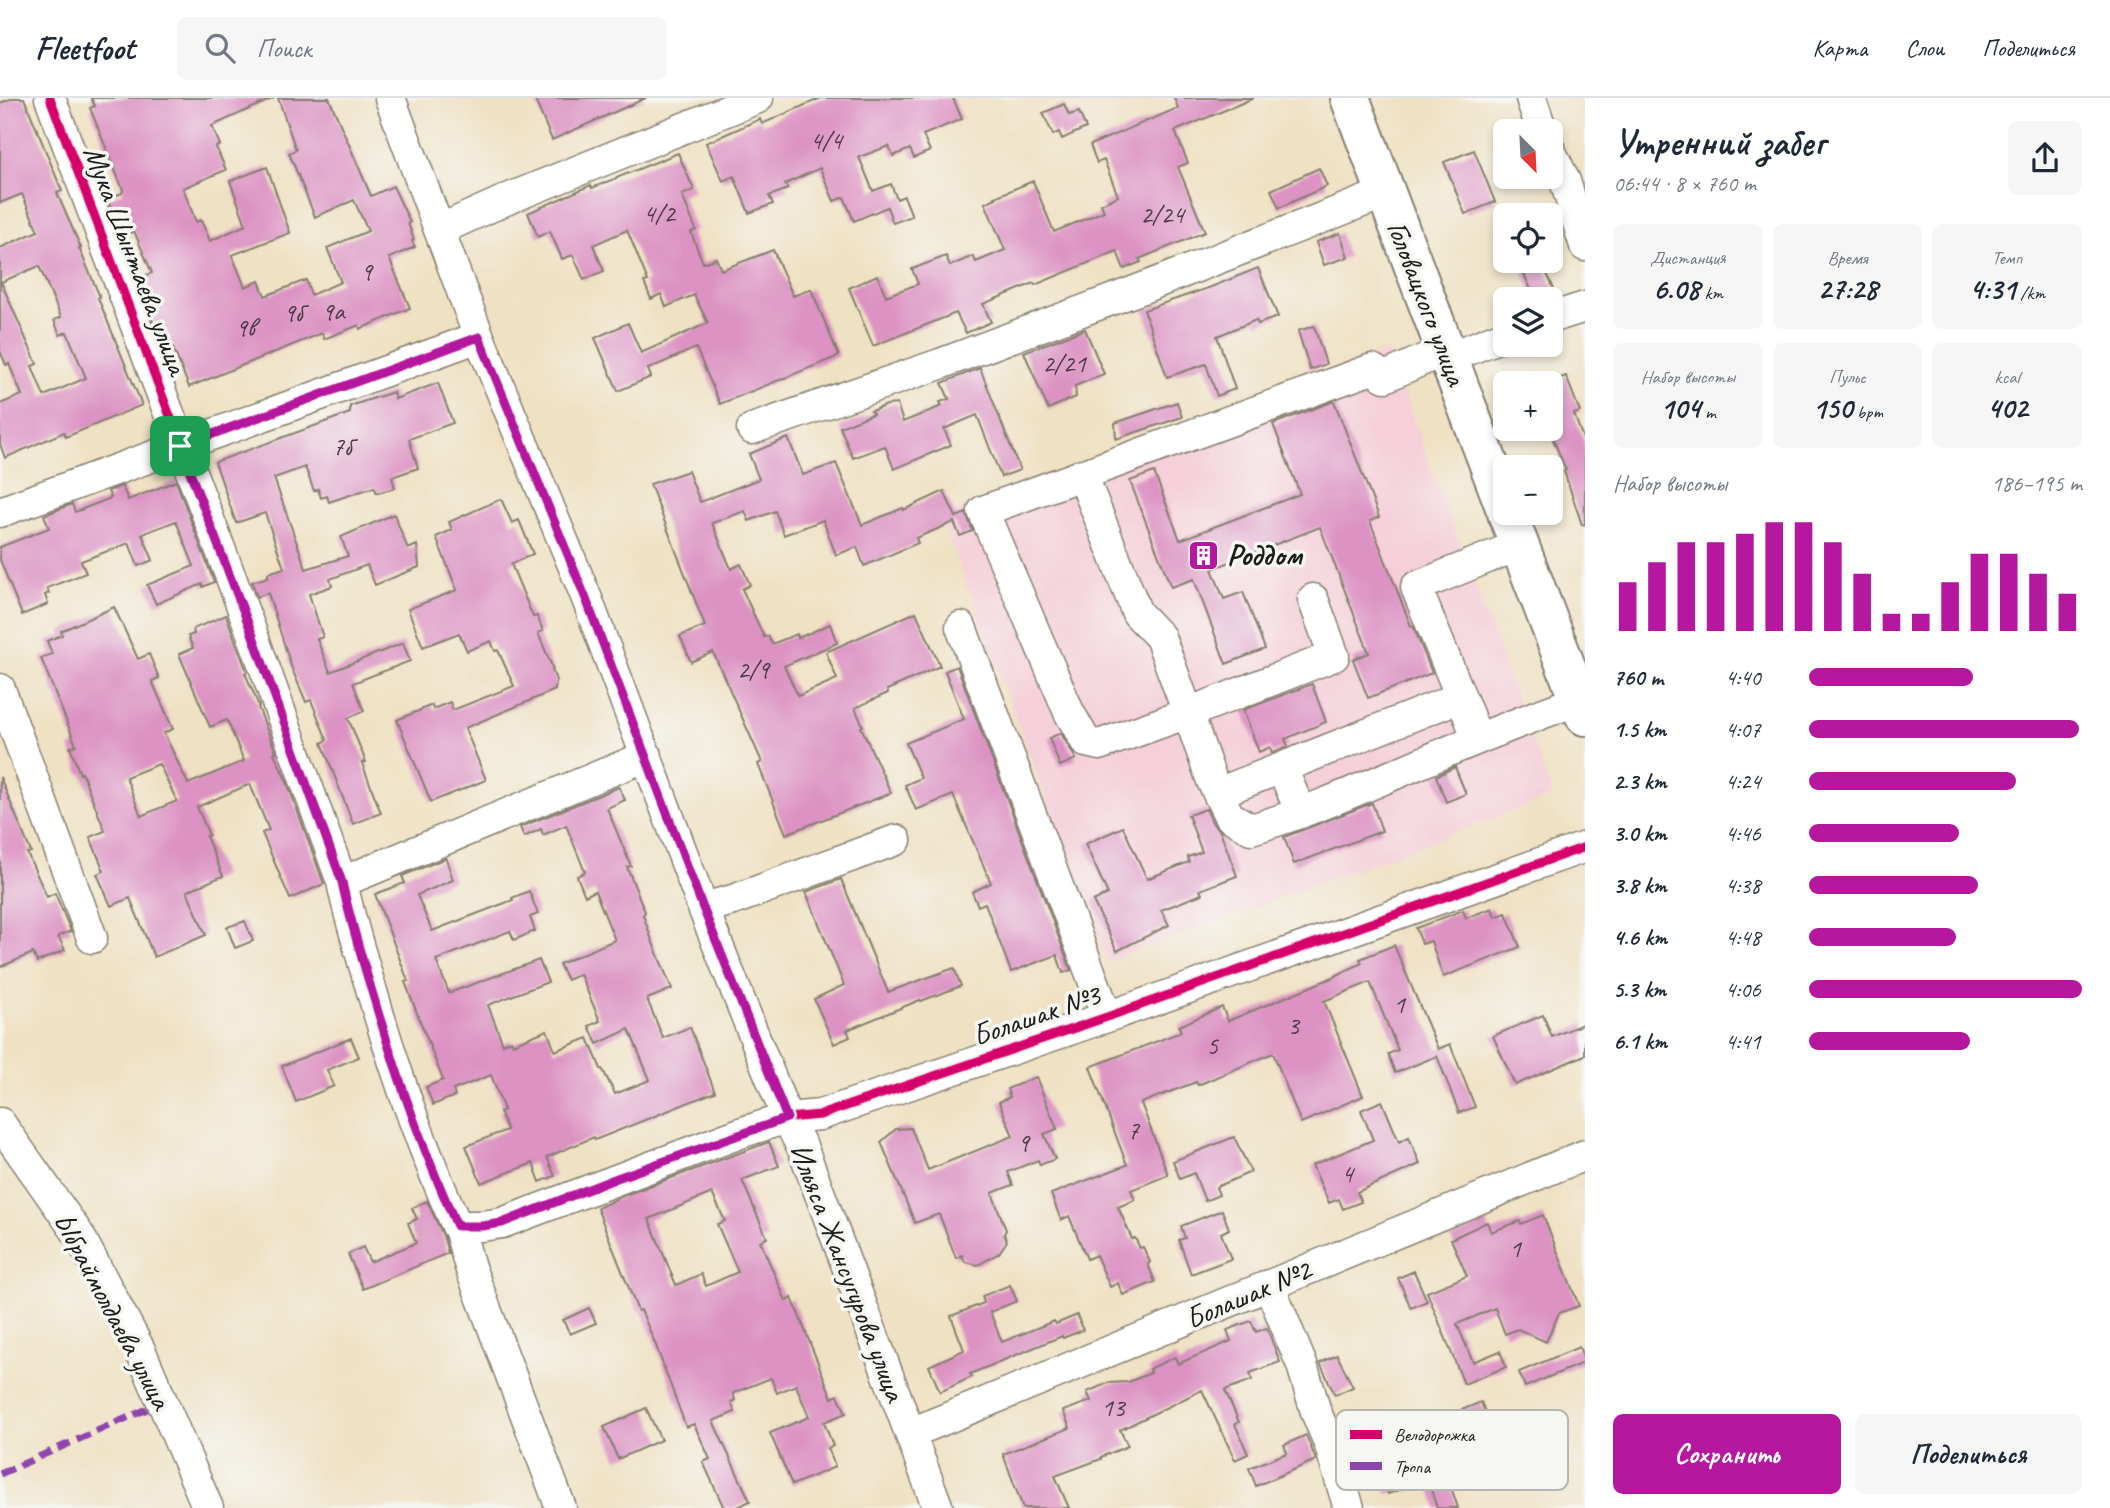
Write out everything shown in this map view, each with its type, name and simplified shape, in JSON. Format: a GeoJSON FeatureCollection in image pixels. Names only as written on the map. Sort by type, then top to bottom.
{"type":"FeatureCollection","features":[{"type":"Feature","properties":{"kind":"main road","name":"Головацкого улица"},"geometry":{"type":"LineString","coordinates":[[1350,98],[1493,476]]}},
{"type":"Feature","properties":{"kind":"main road"},"geometry":{"type":"LineString","coordinates":[[1513,529],[1582,708]]}},
{"type":"Feature","properties":{"kind":"street","name":"Мука Шынтаева улица"},"geometry":{"type":"LineString","coordinates":[[50,98],[253,636],[342,882],[386,1041],[425,1151],[458,1226],[470,1267],[561,1508]]}},
{"type":"Feature","properties":{"kind":"street","name":"Ильяса Жансугурова улица"},"geometry":{"type":"LineString","coordinates":[[390,98],[479,337],[586,599],[703,908],[787,1118],[803,1149],[938,1508]]}},
{"type":"Feature","properties":{"kind":"street"},"geometry":{"type":"LineString","coordinates":[[439,230],[510,198],[758,98]]}},
{"type":"Feature","properties":{"kind":"street"},"geometry":{"type":"LineString","coordinates":[[1531,98],[1538,119]]}},
{"type":"Feature","properties":{"kind":"street"},"geometry":{"type":"LineString","coordinates":[[1563,177],[1585,246]]}},
{"type":"Feature","properties":{"kind":"street"},"geometry":{"type":"LineString","coordinates":[[752,429],[1093,307],[1385,193]]}},
{"type":"Feature","properties":{"kind":"street"},"geometry":{"type":"LineString","coordinates":[[1563,314],[1585,307]]}},
{"type":"Feature","properties":{"kind":"street"},"geometry":{"type":"LineString","coordinates":[[0,512],[479,337]]}},
{"type":"Feature","properties":{"kind":"street"},"geometry":{"type":"LineString","coordinates":[[1312,599],[1334,656],[1100,746],[1086,742],[1069,712],[983,511],[1372,369],[1385,377],[1493,339]]}},
{"type":"Feature","properties":{"kind":"street"},"geometry":{"type":"LineString","coordinates":[[1082,474],[1137,613],[1160,637],[1218,793],[1229,816],[1251,829],[1301,813],[1478,739],[1582,708]]}},
{"type":"Feature","properties":{"kind":"street"},"geometry":{"type":"LineString","coordinates":[[1478,739],[1416,587],[1513,529]]}},
{"type":"Feature","properties":{"kind":"street"},"geometry":{"type":"LineString","coordinates":[[961,627],[1107,1017]]}},
{"type":"Feature","properties":{"kind":"street"},"geometry":{"type":"LineString","coordinates":[[0,689],[92,938]]}},
{"type":"Feature","properties":{"kind":"street"},"geometry":{"type":"LineString","coordinates":[[1218,793],[1460,697]]}},
{"type":"Feature","properties":{"kind":"street"},"geometry":{"type":"LineString","coordinates":[[342,882],[647,756]]}},
{"type":"Feature","properties":{"kind":"street"},"geometry":{"type":"LineString","coordinates":[[1282,768],[1301,813]]}},
{"type":"Feature","properties":{"kind":"street"},"geometry":{"type":"LineString","coordinates":[[703,908],[733,900],[896,840]]}},
{"type":"Feature","properties":{"kind":"street","name":"Болашак №3"},"geometry":{"type":"LineString","coordinates":[[458,1226],[502,1223],[617,1178],[787,1118],[820,1115],[1107,1017],[1585,847]]}},
{"type":"Feature","properties":{"kind":"street","name":"Ыбраймолдаева улица"},"geometry":{"type":"LineString","coordinates":[[0,1123],[85,1246],[140,1350],[208,1508]]}},
{"type":"Feature","properties":{"kind":"street","name":"Болашак №2"},"geometry":{"type":"LineString","coordinates":[[911,1433],[1585,1155]]}},
{"type":"Feature","properties":{"kind":"street"},"geometry":{"type":"LineString","coordinates":[[1269,1285],[1302,1365],[1336,1466]]}},
{"type":"Feature","properties":{"kind":"street"},"geometry":{"type":"LineString","coordinates":[[1343,1490],[1349,1508]]}},
{"type":"Feature","properties":{"kind":"shaded area"},"geometry":{"type":"Polygon","coordinates":[[[1388,351],[1553,796],[1107,962],[941,517],[1388,351]]]}},
{"type":"Feature","properties":{"kind":"building"},"geometry":{"type":"Polygon","coordinates":[[[13,98],[24,98],[62,191],[57,193],[142,405],[66,437],[64,432],[5,458],[0,444],[0,404],[22,395],[9,364],[6,365],[0,351],[0,248],[38,231],[22,194],[0,203],[0,103],[13,98]],[[39,266],[1,282],[37,364],[32,366],[44,396],[86,378],[67,332],[60,335],[54,320],[61,317],[39,266]]]}},
{"type":"Feature","properties":{"kind":"building"},"geometry":{"type":"Polygon","coordinates":[[[91,98],[274,98],[212,126],[220,145],[216,147],[226,170],[183,188],[196,222],[201,220],[210,241],[246,225],[230,181],[267,167],[290,233],[232,255],[245,287],[259,281],[265,296],[306,280],[311,295],[341,282],[327,248],[368,231],[354,200],[315,217],[289,153],[296,150],[278,98],[329,98],[371,196],[393,186],[410,222],[408,223],[415,247],[389,258],[410,308],[360,329],[359,325],[324,339],[322,333],[189,387],[166,331],[158,335],[137,279],[152,273],[134,231],[122,236],[107,199],[122,193],[123,190],[90,108],[95,106],[91,98]]]}},
{"type":"Feature","properties":{"kind":"building"},"geometry":{"type":"Polygon","coordinates":[[[534,98],[646,98],[552,140],[534,98]]]}},
{"type":"Feature","properties":{"kind":"building"},"geometry":{"type":"Polygon","coordinates":[[[821,98],[953,98],[962,119],[923,135],[930,151],[914,158],[910,149],[893,156],[889,146],[859,157],[873,191],[891,184],[897,199],[904,196],[912,216],[893,223],[887,207],[854,221],[844,197],[834,201],[820,168],[785,184],[788,189],[769,196],[773,204],[749,213],[734,176],[723,181],[706,143],[760,119],[762,124],[821,98]]]}},
{"type":"Feature","properties":{"kind":"building"},"geometry":{"type":"Polygon","coordinates":[[[1174,98],[1254,98],[1175,131],[1188,163],[1178,167],[1205,232],[1139,259],[1141,262],[1124,269],[1117,251],[983,304],[991,322],[966,333],[956,313],[873,346],[849,288],[877,275],[886,296],[918,284],[912,269],[946,256],[950,266],[973,256],[976,262],[1005,250],[985,203],[1033,181],[1054,232],[1104,211],[1101,204],[1118,196],[1104,160],[1097,163],[1090,145],[1178,108],[1174,98]]]}},
{"type":"Feature","properties":{"kind":"building"},"geometry":{"type":"Polygon","coordinates":[[[1064,104],[1069,115],[1079,112],[1086,128],[1062,139],[1059,132],[1053,135],[1043,113],[1064,104]]]}},
{"type":"Feature","properties":{"kind":"building"},"geometry":{"type":"Polygon","coordinates":[[[1474,150],[1495,202],[1465,214],[1444,162],[1474,150]]]}},
{"type":"Feature","properties":{"kind":"building"},"geometry":{"type":"Polygon","coordinates":[[[678,153],[694,190],[682,195],[696,230],[691,232],[703,263],[716,258],[721,270],[773,250],[793,296],[811,289],[839,356],[720,404],[696,348],[648,369],[651,377],[618,391],[595,338],[628,323],[641,353],[708,323],[694,295],[666,307],[661,294],[651,299],[644,282],[648,281],[627,230],[593,245],[604,271],[584,280],[573,255],[562,259],[550,231],[538,237],[528,213],[591,185],[592,188],[678,153]]]}},
{"type":"Feature","properties":{"kind":"building"},"geometry":{"type":"Polygon","coordinates":[[[1319,168],[1327,186],[1279,208],[1271,190],[1319,168]]]}},
{"type":"Feature","properties":{"kind":"building"},"geometry":{"type":"Polygon","coordinates":[[[1340,233],[1348,257],[1324,265],[1316,242],[1340,233]]]}},
{"type":"Feature","properties":{"kind":"building"},"geometry":{"type":"Polygon","coordinates":[[[1258,268],[1278,317],[1258,324],[1256,320],[1217,336],[1235,389],[1217,396],[1206,364],[1167,377],[1144,310],[1258,268]]]}},
{"type":"Feature","properties":{"kind":"building"},"geometry":{"type":"Polygon","coordinates":[[[1523,273],[1547,273],[1553,287],[1530,287],[1523,273]]]}},
{"type":"Feature","properties":{"kind":"building"},"geometry":{"type":"Polygon","coordinates":[[[1314,326],[1326,364],[1310,370],[1298,331],[1314,326]]]}},
{"type":"Feature","properties":{"kind":"building"},"geometry":{"type":"Polygon","coordinates":[[[1085,329],[1104,374],[1075,386],[1076,397],[1048,409],[1024,352],[1085,329]]]}},
{"type":"Feature","properties":{"kind":"building"},"geometry":{"type":"Polygon","coordinates":[[[980,368],[1020,470],[1001,477],[977,415],[944,429],[951,445],[894,469],[885,446],[853,458],[840,427],[873,414],[871,411],[887,405],[897,404],[903,422],[942,406],[940,402],[949,399],[942,383],[980,368]]]}},
{"type":"Feature","properties":{"kind":"building"},"geometry":{"type":"Polygon","coordinates":[[[1566,376],[1580,412],[1574,414],[1585,444],[1585,524],[1582,525],[1564,471],[1563,455],[1560,455],[1554,441],[1563,441],[1563,377],[1566,376]]]}},
{"type":"Feature","properties":{"kind":"building"},"geometry":{"type":"Polygon","coordinates":[[[438,383],[453,423],[409,439],[418,468],[392,477],[395,488],[377,493],[374,487],[329,502],[327,496],[321,498],[318,489],[314,491],[305,467],[274,478],[306,569],[348,556],[341,537],[394,514],[408,549],[417,545],[419,567],[375,585],[367,565],[330,579],[332,586],[309,594],[323,637],[317,639],[330,672],[403,643],[410,661],[353,683],[364,711],[348,718],[366,762],[362,763],[381,813],[353,824],[322,743],[327,740],[311,700],[306,702],[292,669],[268,593],[257,597],[252,582],[284,568],[265,513],[236,523],[215,462],[350,413],[350,406],[393,392],[395,399],[438,383]]]}},
{"type":"Feature","properties":{"kind":"building","name":"Роддом"},"geometry":{"type":"Polygon","coordinates":[[[1334,401],[1379,517],[1370,521],[1432,673],[1368,698],[1353,659],[1369,653],[1320,527],[1212,569],[1224,599],[1243,592],[1265,649],[1226,664],[1194,579],[1171,587],[1130,481],[1154,472],[1180,540],[1300,494],[1273,424],[1334,401]]]}},
{"type":"Feature","properties":{"kind":"building"},"geometry":{"type":"Polygon","coordinates":[[[1177,402],[1182,417],[1116,439],[1115,423],[1177,402]]]}},
{"type":"Feature","properties":{"kind":"building"},"geometry":{"type":"Polygon","coordinates":[[[788,438],[803,475],[836,463],[862,525],[903,508],[904,510],[944,491],[956,517],[966,513],[973,531],[960,536],[954,522],[916,538],[918,543],[864,566],[857,547],[836,555],[823,520],[784,535],[775,511],[749,521],[745,511],[712,523],[731,569],[741,564],[750,585],[742,589],[764,637],[768,636],[772,644],[797,634],[798,638],[830,624],[837,643],[784,666],[798,696],[837,679],[826,652],[916,612],[940,666],[855,708],[891,793],[786,834],[758,764],[762,762],[713,652],[691,662],[680,636],[705,626],[650,484],[688,471],[700,502],[759,479],[749,454],[788,438]]]}},
{"type":"Feature","properties":{"kind":"building"},"geometry":{"type":"Polygon","coordinates":[[[176,481],[214,582],[203,587],[202,584],[156,604],[147,585],[194,566],[176,521],[142,534],[153,560],[138,566],[129,543],[81,561],[86,573],[47,588],[49,593],[45,595],[48,604],[22,615],[0,560],[0,547],[49,528],[44,515],[72,504],[75,512],[111,498],[108,491],[122,486],[128,500],[176,481]]]}},
{"type":"Feature","properties":{"kind":"building"},"geometry":{"type":"Polygon","coordinates":[[[501,499],[512,523],[519,520],[533,554],[511,564],[533,617],[537,616],[543,631],[538,633],[553,669],[555,690],[465,728],[486,780],[431,802],[397,720],[432,705],[433,709],[450,702],[453,710],[514,686],[498,650],[495,651],[491,641],[467,651],[459,633],[423,647],[408,609],[457,590],[436,537],[452,530],[449,522],[501,499]]]}},
{"type":"Feature","properties":{"kind":"building"},"geometry":{"type":"Polygon","coordinates":[[[114,607],[138,659],[149,654],[159,678],[152,681],[173,729],[164,733],[188,784],[244,761],[227,720],[210,727],[179,654],[193,648],[188,636],[194,634],[193,629],[226,615],[276,752],[274,753],[324,884],[290,899],[262,833],[269,830],[250,784],[197,807],[223,876],[187,891],[206,935],[154,957],[130,898],[111,906],[97,874],[104,871],[90,837],[105,831],[70,747],[76,745],[41,658],[52,654],[47,641],[62,635],[61,631],[114,607]],[[159,764],[126,777],[141,816],[177,801],[159,764]]]}},
{"type":"Feature","properties":{"kind":"building"},"geometry":{"type":"Polygon","coordinates":[[[957,666],[1071,970],[1063,973],[1057,955],[1011,972],[985,903],[978,906],[972,892],[991,883],[953,795],[916,810],[905,785],[921,778],[906,743],[964,719],[945,671],[957,666]]]}},
{"type":"Feature","properties":{"kind":"building"},"geometry":{"type":"Polygon","coordinates":[[[1312,684],[1326,722],[1285,739],[1288,746],[1272,753],[1270,747],[1259,752],[1243,710],[1312,684]]]}},
{"type":"Feature","properties":{"kind":"building"},"geometry":{"type":"Polygon","coordinates":[[[1061,733],[1076,759],[1060,766],[1049,738],[1061,733]]]}},
{"type":"Feature","properties":{"kind":"building"},"geometry":{"type":"Polygon","coordinates":[[[1455,767],[1466,794],[1446,802],[1436,776],[1455,767]]]}},
{"type":"Feature","properties":{"kind":"building"},"geometry":{"type":"Polygon","coordinates":[[[0,777],[31,852],[27,853],[47,897],[55,893],[71,931],[58,936],[65,950],[37,962],[33,953],[0,967],[0,777]]]}},
{"type":"Feature","properties":{"kind":"building"},"geometry":{"type":"Polygon","coordinates":[[[619,787],[625,800],[607,808],[631,866],[627,867],[672,989],[647,999],[663,1038],[690,1027],[715,1092],[547,1157],[555,1176],[540,1182],[533,1163],[481,1183],[466,1146],[507,1130],[500,1112],[504,1110],[491,1075],[453,1090],[455,1096],[433,1105],[426,1087],[443,1080],[375,894],[405,883],[402,876],[446,858],[453,880],[417,895],[432,931],[513,900],[512,898],[529,891],[538,914],[530,917],[535,931],[514,940],[510,931],[436,960],[449,993],[539,960],[548,982],[488,1005],[503,1044],[511,1040],[513,1044],[547,1030],[555,1051],[588,1038],[615,1094],[650,1080],[629,1029],[597,1044],[589,1026],[600,1021],[580,974],[567,980],[559,964],[615,940],[595,891],[585,896],[577,876],[585,872],[566,825],[543,835],[541,829],[524,837],[520,827],[619,787]]]}},
{"type":"Feature","properties":{"kind":"building"},"geometry":{"type":"Polygon","coordinates":[[[1372,803],[1382,831],[1294,864],[1284,837],[1372,803]]]}},
{"type":"Feature","properties":{"kind":"building"},"geometry":{"type":"Polygon","coordinates":[[[1206,809],[1213,824],[1220,831],[1237,876],[1200,890],[1202,894],[1161,910],[1169,925],[1117,951],[1093,901],[1108,894],[1085,844],[1123,827],[1147,879],[1189,862],[1188,857],[1202,852],[1188,815],[1206,809]]]}},
{"type":"Feature","properties":{"kind":"building"},"geometry":{"type":"Polygon","coordinates":[[[841,879],[888,992],[954,968],[961,986],[847,1030],[850,1037],[834,1044],[814,999],[844,985],[806,892],[841,879]]]}},
{"type":"Feature","properties":{"kind":"building"},"geometry":{"type":"Polygon","coordinates":[[[1492,908],[1495,917],[1506,913],[1520,947],[1443,977],[1431,941],[1422,944],[1416,928],[1463,910],[1466,918],[1492,908]]]}},
{"type":"Feature","properties":{"kind":"building"},"geometry":{"type":"Polygon","coordinates":[[[245,921],[253,941],[235,948],[227,927],[245,921]]]}},
{"type":"Feature","properties":{"kind":"building"},"geometry":{"type":"Polygon","coordinates":[[[1394,945],[1438,1049],[1450,1044],[1475,1107],[1459,1113],[1437,1056],[1395,1073],[1388,1054],[1398,1050],[1370,982],[1324,1001],[1363,1096],[1301,1123],[1273,1053],[1198,1085],[1196,1082],[1141,1103],[1168,1175],[1131,1190],[1135,1200],[1118,1207],[1132,1239],[1135,1238],[1140,1248],[1143,1247],[1155,1282],[1123,1295],[1118,1283],[1110,1287],[1096,1255],[1087,1259],[1069,1216],[1061,1220],[1051,1194],[1127,1165],[1090,1067],[1181,1032],[1179,1026],[1222,1007],[1228,1021],[1329,979],[1362,963],[1360,959],[1394,945]]]}},
{"type":"Feature","properties":{"kind":"building"},"geometry":{"type":"Polygon","coordinates":[[[1543,1015],[1552,1037],[1585,1023],[1585,1055],[1515,1085],[1493,1036],[1543,1015]]]}},
{"type":"Feature","properties":{"kind":"building"},"geometry":{"type":"Polygon","coordinates":[[[351,1038],[359,1057],[327,1070],[334,1086],[296,1102],[282,1066],[351,1038]]]}},
{"type":"Feature","properties":{"kind":"building"},"geometry":{"type":"Polygon","coordinates":[[[1036,1077],[1057,1129],[1044,1134],[1055,1159],[1040,1165],[1038,1160],[1008,1172],[1013,1185],[992,1193],[1006,1230],[1004,1234],[1007,1241],[999,1253],[978,1265],[965,1262],[962,1255],[956,1258],[939,1214],[915,1223],[881,1142],[896,1129],[911,1128],[928,1170],[1013,1136],[999,1102],[1010,1097],[1007,1089],[1036,1077]]]}},
{"type":"Feature","properties":{"kind":"building"},"geometry":{"type":"Polygon","coordinates":[[[1382,1101],[1399,1142],[1409,1137],[1420,1164],[1357,1192],[1361,1202],[1343,1209],[1339,1199],[1329,1203],[1312,1165],[1373,1140],[1361,1110],[1382,1101]]]}},
{"type":"Feature","properties":{"kind":"building"},"geometry":{"type":"Polygon","coordinates":[[[1234,1137],[1251,1172],[1216,1187],[1219,1195],[1205,1201],[1194,1173],[1180,1179],[1173,1161],[1234,1137]]]}},
{"type":"Feature","properties":{"kind":"building"},"geometry":{"type":"Polygon","coordinates":[[[769,1142],[779,1166],[742,1180],[767,1238],[760,1241],[786,1301],[792,1298],[832,1398],[838,1395],[846,1413],[824,1422],[833,1446],[828,1448],[835,1467],[792,1485],[770,1433],[809,1417],[796,1385],[777,1393],[771,1378],[733,1393],[735,1400],[731,1402],[735,1412],[713,1421],[750,1501],[736,1508],[724,1508],[703,1462],[710,1459],[694,1424],[686,1427],[655,1343],[641,1310],[638,1311],[597,1208],[625,1195],[769,1142]],[[712,1193],[649,1219],[676,1285],[701,1274],[706,1286],[738,1272],[717,1224],[725,1221],[712,1193]]]}},
{"type":"Feature","properties":{"kind":"building"},"geometry":{"type":"Polygon","coordinates":[[[427,1201],[443,1235],[448,1253],[363,1289],[348,1254],[363,1247],[370,1262],[416,1243],[408,1223],[417,1219],[412,1208],[427,1201]]]}},
{"type":"Feature","properties":{"kind":"building"},"geometry":{"type":"Polygon","coordinates":[[[1222,1210],[1229,1229],[1221,1233],[1231,1259],[1191,1274],[1179,1240],[1185,1238],[1181,1226],[1222,1210]]]}},
{"type":"Feature","properties":{"kind":"building"},"geometry":{"type":"Polygon","coordinates":[[[1543,1215],[1579,1306],[1559,1313],[1546,1342],[1518,1329],[1505,1334],[1495,1308],[1457,1324],[1473,1362],[1500,1351],[1506,1367],[1464,1384],[1427,1292],[1467,1276],[1451,1239],[1487,1222],[1491,1232],[1543,1215]]]}},
{"type":"Feature","properties":{"kind":"building"},"geometry":{"type":"Polygon","coordinates":[[[1414,1271],[1427,1301],[1411,1308],[1398,1278],[1414,1271]]]}},
{"type":"Feature","properties":{"kind":"building"},"geometry":{"type":"Polygon","coordinates":[[[1010,1285],[1017,1301],[990,1312],[1002,1342],[1054,1321],[1056,1324],[1077,1315],[1083,1330],[970,1374],[972,1377],[940,1392],[929,1366],[964,1350],[951,1316],[984,1303],[982,1296],[1010,1285]]]}},
{"type":"Feature","properties":{"kind":"building"},"geometry":{"type":"Polygon","coordinates":[[[589,1308],[596,1323],[570,1334],[563,1320],[589,1308]]]}},
{"type":"Feature","properties":{"kind":"building"},"geometry":{"type":"Polygon","coordinates":[[[1251,1321],[1256,1332],[1267,1328],[1280,1362],[1250,1373],[1252,1380],[1225,1390],[1239,1422],[1235,1424],[1248,1454],[1235,1460],[1202,1390],[1120,1430],[1128,1446],[1055,1476],[1069,1508],[1023,1508],[1003,1454],[1070,1428],[1063,1411],[1091,1401],[1087,1392],[1108,1383],[1128,1382],[1151,1373],[1149,1369],[1175,1357],[1178,1364],[1231,1341],[1227,1330],[1251,1321]]]}},
{"type":"Feature","properties":{"kind":"building"},"geometry":{"type":"Polygon","coordinates":[[[1579,1347],[1585,1362],[1525,1387],[1519,1372],[1579,1347]]]}},
{"type":"Feature","properties":{"kind":"building"},"geometry":{"type":"Polygon","coordinates":[[[1337,1355],[1353,1387],[1335,1395],[1320,1363],[1337,1355]]]}},
{"type":"Feature","properties":{"kind":"building"},"geometry":{"type":"Polygon","coordinates":[[[1481,1402],[1484,1410],[1461,1410],[1481,1402]]]}},
{"type":"Feature","properties":{"kind":"building"},"geometry":{"type":"Polygon","coordinates":[[[646,1408],[661,1440],[618,1459],[604,1427],[646,1408]]]}},
{"type":"Feature","properties":{"kind":"building"},"geometry":{"type":"Polygon","coordinates":[[[1306,1435],[1316,1460],[1256,1486],[1249,1468],[1287,1453],[1284,1445],[1306,1435]]]}},
{"type":"Feature","properties":{"kind":"building"},"geometry":{"type":"Polygon","coordinates":[[[1431,1490],[1452,1490],[1458,1508],[1437,1508],[1431,1490]]]}},
{"type":"Feature","properties":{"kind":"marked path"},"geometry":{"type":"LineString","coordinates":[[0,1474],[163,1402]]}},
{"type":"Feature","properties":{"kind":"cycle path"},"geometry":{"type":"LineString","coordinates":[[50,98],[253,636],[342,882],[360,953],[401,1083],[457,1226],[502,1223],[743,1132],[787,1118],[820,1115],[1107,1017],[1585,847]]}},
{"type":"Feature","properties":{"kind":"place","name":"Роддом"},"geometry":{"type":"Point","coordinates":[1204,555]}},
{"type":"Feature","properties":{"kind":"route"},"geometry":{"type":"LineString","coordinates":[[479,337],[586,599],[703,908],[787,1118],[617,1178],[502,1223],[457,1226],[425,1151],[386,1041],[342,882],[253,636],[180,446],[479,337]]}}]}
